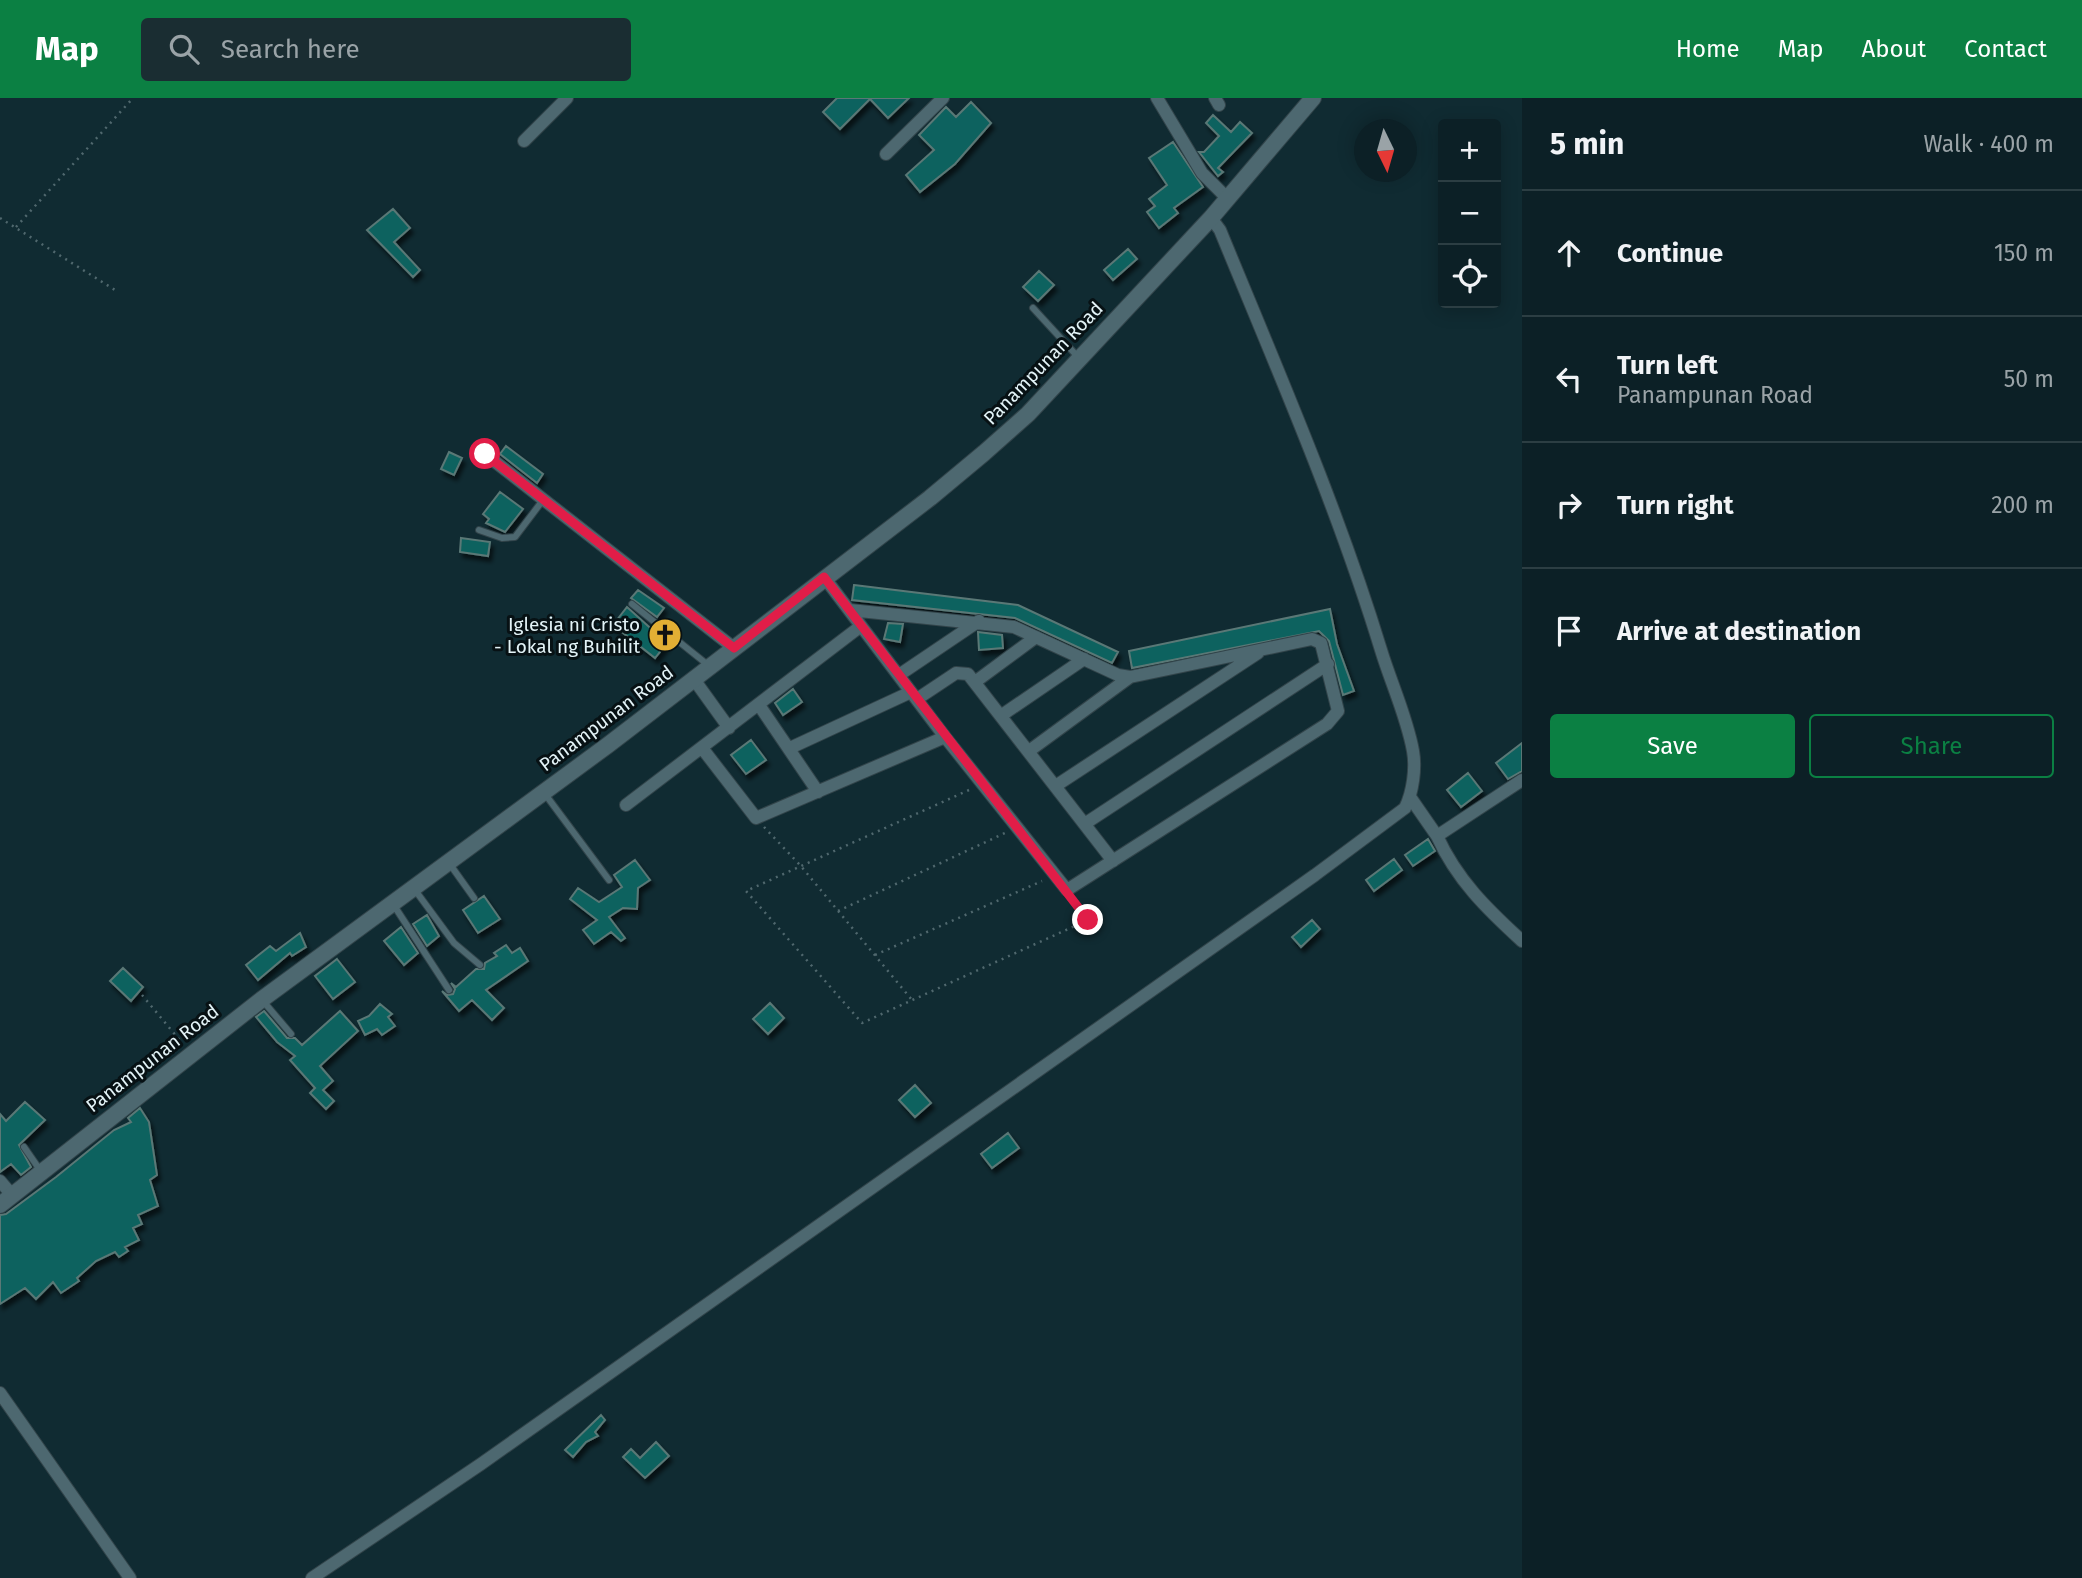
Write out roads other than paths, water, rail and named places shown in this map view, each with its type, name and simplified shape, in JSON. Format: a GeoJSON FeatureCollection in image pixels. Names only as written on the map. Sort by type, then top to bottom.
{"type":"FeatureCollection","features":[{"type":"Feature","properties":{"kind":"street"},"geometry":{"type":"LineString","coordinates":[[524,141],[567,98]]}},
{"type":"Feature","properties":{"kind":"street"},"geometry":{"type":"LineString","coordinates":[[886,154],[943,98]]}},
{"type":"Feature","properties":{"kind":"street"},"geometry":{"type":"LineString","coordinates":[[1157,98],[1202,173],[1228,199]]}},
{"type":"Feature","properties":{"kind":"street","name":"Panampunan Road"},"geometry":{"type":"LineString","coordinates":[[6,1200],[261,1000],[734,648],[975,461],[1028,414],[1211,218],[1313,98]]}},
{"type":"Feature","properties":{"kind":"street"},"geometry":{"type":"LineString","coordinates":[[313,1578],[492,1457],[1315,875],[1405,808],[1410,797],[1413,749],[1336,516],[1304,429],[1274,365],[1220,230],[1211,218]]}},
{"type":"Feature","properties":{"kind":"street"},"geometry":{"type":"LineString","coordinates":[[485,454],[734,648]]}},
{"type":"Feature","properties":{"kind":"street"},"geometry":{"type":"LineString","coordinates":[[824,577],[945,737],[1067,890],[1335,717],[1337,699],[1321,643],[1312,639],[1130,677],[1028,751]]}},
{"type":"Feature","properties":{"kind":"street"},"geometry":{"type":"LineString","coordinates":[[850,610],[979,621],[1014,627],[1130,677]]}},
{"type":"Feature","properties":{"kind":"street"},"geometry":{"type":"LineString","coordinates":[[899,675],[979,621]]}},
{"type":"Feature","properties":{"kind":"street"},"geometry":{"type":"LineString","coordinates":[[626,805],[862,626]]}},
{"type":"Feature","properties":{"kind":"street"},"geometry":{"type":"LineString","coordinates":[[975,682],[1036,637]]}},
{"type":"Feature","properties":{"kind":"street"},"geometry":{"type":"LineString","coordinates":[[1057,785],[1266,648]]}},
{"type":"Feature","properties":{"kind":"street"},"geometry":{"type":"LineString","coordinates":[[1002,715],[1084,659]]}},
{"type":"Feature","properties":{"kind":"street"},"geometry":{"type":"LineString","coordinates":[[1086,824],[1328,664]]}},
{"type":"Feature","properties":{"kind":"street"},"geometry":{"type":"LineString","coordinates":[[790,748],[914,696],[956,673],[968,674],[1114,861]]}},
{"type":"Feature","properties":{"kind":"street"},"geometry":{"type":"LineString","coordinates":[[693,678],[729,728]]}},
{"type":"Feature","properties":{"kind":"street"},"geometry":{"type":"LineString","coordinates":[[759,705],[818,792]]}},
{"type":"Feature","properties":{"kind":"street"},"geometry":{"type":"LineString","coordinates":[[702,748],[756,818],[945,737]]}},
{"type":"Feature","properties":{"kind":"street"},"geometry":{"type":"LineString","coordinates":[[1437,836],[1522,780]]}},
{"type":"Feature","properties":{"kind":"street"},"geometry":{"type":"LineString","coordinates":[[1410,797],[1437,836],[1455,872],[1479,901],[1522,941]]}},
{"type":"Feature","properties":{"kind":"street"},"geometry":{"type":"LineString","coordinates":[[0,1181],[6,1200]]}},
{"type":"Feature","properties":{"kind":"street"},"geometry":{"type":"LineString","coordinates":[[0,1393],[130,1578]]}},
{"type":"Feature","properties":{"kind":"lane"},"geometry":{"type":"LineString","coordinates":[[1032,308],[1079,358]]}},
{"type":"Feature","properties":{"kind":"lane"},"geometry":{"type":"LineString","coordinates":[[479,530],[502,538],[514,537],[543,500]]}},
{"type":"Feature","properties":{"kind":"lane"},"geometry":{"type":"LineString","coordinates":[[632,604],[709,666]]}},
{"type":"Feature","properties":{"kind":"lane"},"geometry":{"type":"LineString","coordinates":[[543,792],[609,880]]}},
{"type":"Feature","properties":{"kind":"lane"},"geometry":{"type":"LineString","coordinates":[[448,862],[474,898]]}},
{"type":"Feature","properties":{"kind":"lane"},"geometry":{"type":"LineString","coordinates":[[413,887],[454,943],[480,965]]}},
{"type":"Feature","properties":{"kind":"lane"},"geometry":{"type":"LineString","coordinates":[[392,903],[449,990]]}},
{"type":"Feature","properties":{"kind":"lane"},"geometry":{"type":"LineString","coordinates":[[261,1000],[291,1034]]}},
{"type":"Feature","properties":{"kind":"lane"},"geometry":{"type":"LineString","coordinates":[[24,1147],[41,1172]]}},
{"type":"Feature","properties":{"kind":"place","name":"Iglesia ni Cristo - Lokal ng Buhilit"},"geometry":{"type":"Point","coordinates":[665,635]}}]}
